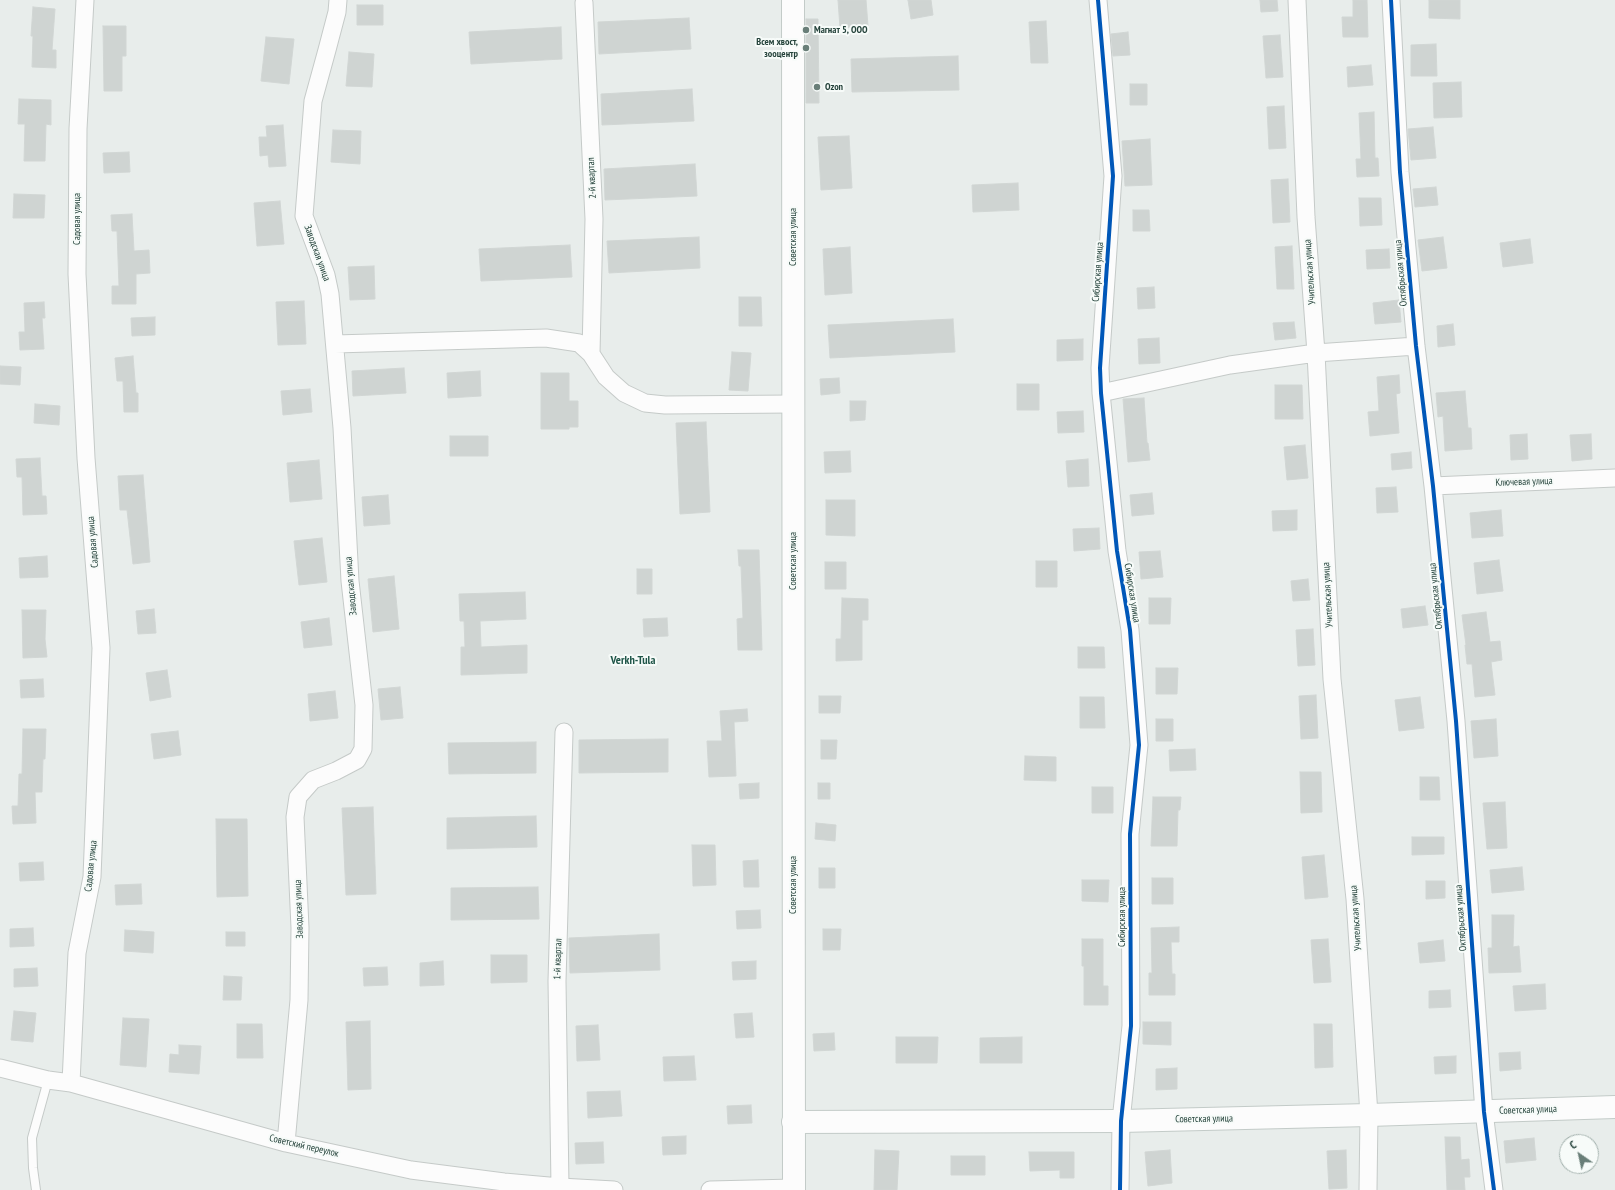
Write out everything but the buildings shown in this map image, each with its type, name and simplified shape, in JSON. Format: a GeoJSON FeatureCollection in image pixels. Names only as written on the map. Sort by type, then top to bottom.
{"type":"FeatureCollection","features":[{"type":"Feature","properties":{"kind":"main road","name":"Советская улица"},"geometry":{"type":"LineString","coordinates":[[793,0],[794,1189]]}},
{"type":"Feature","properties":{"kind":"main road","name":"Советская улица"},"geometry":{"type":"LineString","coordinates":[[793,1122],[1121,1121],[1484,1112],[1615,1107]]}},
{"type":"Feature","properties":{"kind":"street","name":"Садовая улица"},"geometry":{"type":"LineString","coordinates":[[71,1083],[77,953],[92,877],[101,648],[86,458],[77,274],[78,129],[86,0]]}},
{"type":"Feature","properties":{"kind":"street","name":"Заводская улица"},"geometry":{"type":"LineString","coordinates":[[286,1143],[299,1000],[300,928],[295,817],[298,797],[313,780],[336,771],[357,760],[363,749],[364,704],[350,581],[342,428],[330,294],[326,275],[304,216],[312,101],[327,50],[338,0]]}},
{"type":"Feature","properties":{"kind":"street","name":"Сибирская улица"},"geometry":{"type":"LineString","coordinates":[[1098,0],[1112,176],[1100,368],[1101,393],[1117,551],[1130,630],[1138,745],[1130,834],[1130,1026],[1121,1121],[1120,1190]]}},
{"type":"Feature","properties":{"kind":"street","name":"Учительская улица"},"geometry":{"type":"LineString","coordinates":[[1297,0],[1306,217],[1316,353],[1332,679],[1355,899],[1369,1115],[1368,1190]]}},
{"type":"Feature","properties":{"kind":"street","name":"Октябрьская улица"},"geometry":{"type":"LineString","coordinates":[[1391,0],[1400,172],[1416,346],[1433,486],[1456,721],[1484,1112],[1494,1190]]}},
{"type":"Feature","properties":{"kind":"street","name":"2-й квартал"},"geometry":{"type":"LineString","coordinates":[[584,3],[594,219],[590,354]]}},
{"type":"Feature","properties":{"kind":"street"},"geometry":{"type":"LineString","coordinates":[[335,344],[546,338],[579,344],[590,354],[606,377],[624,393],[645,403],[665,405],[793,404]]}},
{"type":"Feature","properties":{"kind":"street"},"geometry":{"type":"LineString","coordinates":[[1101,393],[1230,365],[1316,353],[1416,346]]}},
{"type":"Feature","properties":{"kind":"street","name":"Ключевая улица"},"geometry":{"type":"LineString","coordinates":[[1433,486],[1615,478]]}},
{"type":"Feature","properties":{"kind":"street","name":"1-й квартал"},"geometry":{"type":"LineString","coordinates":[[560,1187],[557,981],[564,732]]}},
{"type":"Feature","properties":{"kind":"street","name":"Советский переулок"},"geometry":{"type":"LineString","coordinates":[[0,1068],[48,1080],[71,1083],[286,1143],[411,1170],[560,1187],[614,1190]]}},
{"type":"Feature","properties":{"kind":"street"},"geometry":{"type":"LineString","coordinates":[[710,1190],[794,1189]]}},
{"type":"Feature","properties":{"kind":"lane"},"geometry":{"type":"LineString","coordinates":[[36,1190],[33,1168],[32,1138],[48,1080]]}},
{"type":"Feature","properties":{"kind":"cycle path"},"geometry":{"type":"LineString","coordinates":[[1098,0],[1113,176],[1100,368],[1101,393],[1117,551],[1130,630],[1139,745],[1130,834],[1131,1026],[1121,1121],[1120,1190]]}},
{"type":"Feature","properties":{"kind":"cycle path"},"geometry":{"type":"LineString","coordinates":[[1391,0],[1400,172],[1416,346],[1433,486],[1456,721],[1484,1112],[1494,1190]]}},
{"type":"Feature","properties":{"kind":"place","name":"Магнат 5, ООО"},"geometry":{"type":"Point","coordinates":[806,30]}},
{"type":"Feature","properties":{"kind":"place","name":"Всем хвост, зооцентр"},"geometry":{"type":"Point","coordinates":[806,48]}},
{"type":"Feature","properties":{"kind":"place","name":"Ozon"},"geometry":{"type":"Point","coordinates":[817,87]}},
{"type":"Feature","properties":{"kind":"district","name":"Verkh-Tula"},"geometry":{"type":"Point","coordinates":[633,661]}}]}
